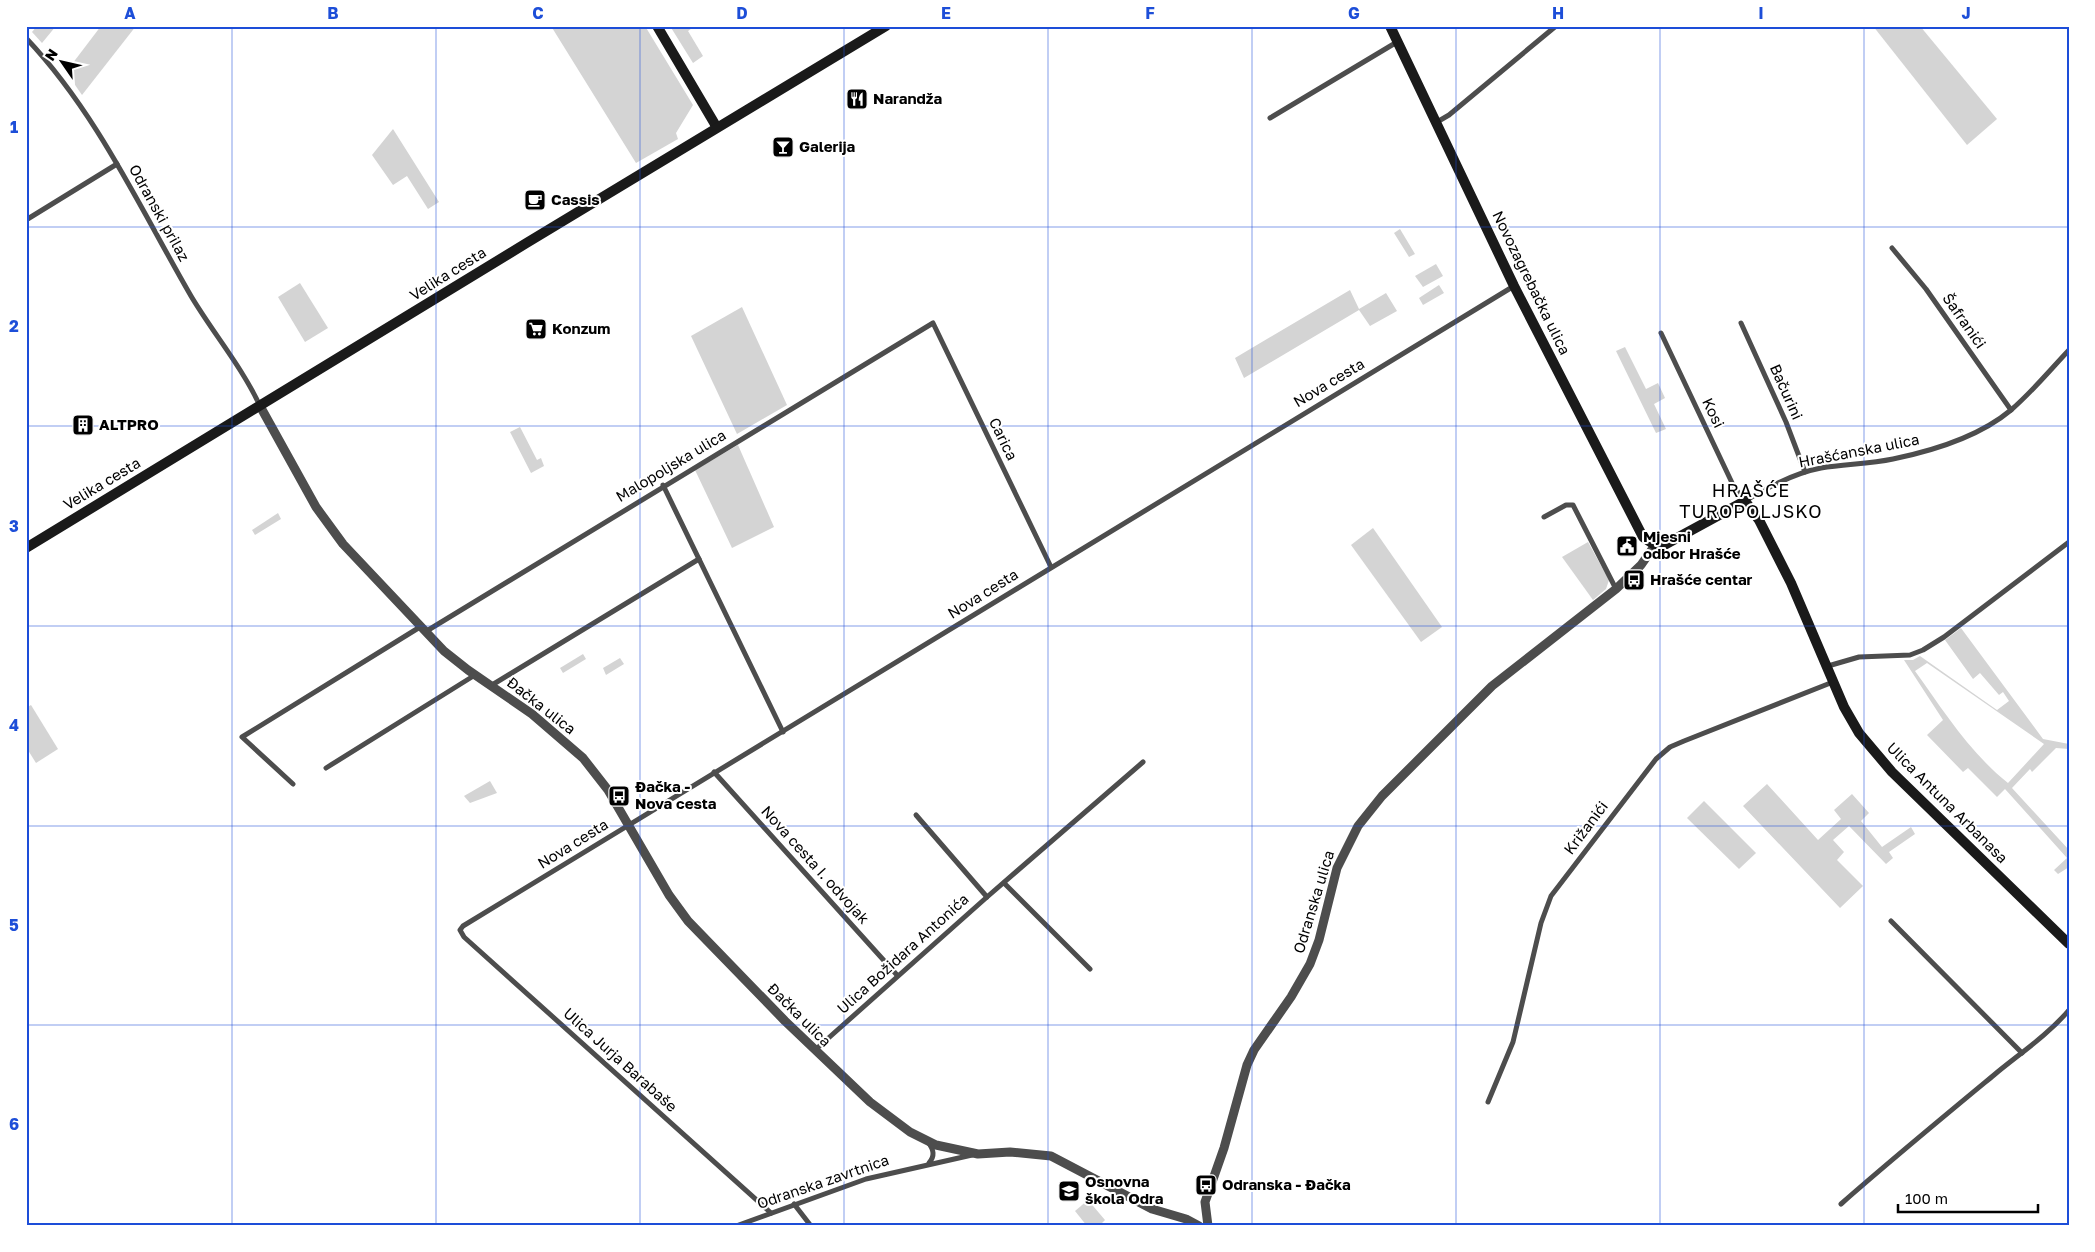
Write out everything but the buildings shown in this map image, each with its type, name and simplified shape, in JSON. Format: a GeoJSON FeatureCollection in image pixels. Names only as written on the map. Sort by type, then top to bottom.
{"type":"FeatureCollection","features":[{"type":"Feature","properties":{"kind":"main road"},"geometry":{"type":"LineString","coordinates":[[657,26],[716,126]]}},
{"type":"Feature","properties":{"kind":"main road","name":"Velika cesta"},"geometry":{"type":"LineString","coordinates":[[26,548],[716,126],[886,26]]}},
{"type":"Feature","properties":{"kind":"main road","name":"Novozagrebačka ulica"},"geometry":{"type":"LineString","coordinates":[[1390,26],[1514,286],[1640,533],[1645,540],[1655,545]]}},
{"type":"Feature","properties":{"kind":"main road"},"geometry":{"type":"LineString","coordinates":[[1655,545],[1666,544],[1745,501]]}},
{"type":"Feature","properties":{"kind":"main road","name":"Ulica Antuna Arbanasa"},"geometry":{"type":"LineString","coordinates":[[1745,501],[1753,510],[1791,583],[1852,721],[1892,772],[2069,944]]}},
{"type":"Feature","properties":{"kind":"street"},"geometry":{"type":"LineString","coordinates":[[1437,122],[1449,115],[1556,26]]}},
{"type":"Feature","properties":{"kind":"street","name":"Odranski prilaz"},"geometry":{"type":"LineString","coordinates":[[26,38],[70,91],[118,164],[190,295],[260,406]]}},
{"type":"Feature","properties":{"kind":"street"},"geometry":{"type":"LineString","coordinates":[[1270,118],[1397,42]]}},
{"type":"Feature","properties":{"kind":"street"},"geometry":{"type":"LineString","coordinates":[[26,220],[118,164]]}},
{"type":"Feature","properties":{"kind":"street","name":"Šafranići"},"geometry":{"type":"LineString","coordinates":[[1892,248],[1926,289],[2011,410]]}},
{"type":"Feature","properties":{"kind":"street","name":"Nova cesta"},"geometry":{"type":"LineString","coordinates":[[465,924],[1514,286]]}},
{"type":"Feature","properties":{"kind":"street","name":"Carica"},"geometry":{"type":"LineString","coordinates":[[933,322],[1051,567]]}},
{"type":"Feature","properties":{"kind":"street","name":"Malopoljska ulica"},"geometry":{"type":"LineString","coordinates":[[422,630],[933,322]]}},
{"type":"Feature","properties":{"kind":"street","name":"Bačurini"},"geometry":{"type":"LineString","coordinates":[[1741,323],[1786,422],[1805,472]]}},
{"type":"Feature","properties":{"kind":"street","name":"Kosi"},"geometry":{"type":"LineString","coordinates":[[1661,333],[1734,487],[1745,501]]}},
{"type":"Feature","properties":{"kind":"street","name":"Hrašćanska ulica"},"geometry":{"type":"LineString","coordinates":[[1745,501],[1771,486],[1805,472],[1910,455],[1968,434],[2011,410],[2069,350]]}},
{"type":"Feature","properties":{"kind":"street","name":"Đačka ulica"},"geometry":{"type":"LineString","coordinates":[[260,406],[307,493],[329,527],[422,630],[455,660],[532,714],[572,747],[600,778],[669,895],[688,921],[814,1050],[888,1116],[928,1142],[953,1150],[978,1154],[1018,1152],[1051,1156],[1152,1209],[1186,1219],[1199,1226]]}},
{"type":"Feature","properties":{"kind":"street"},"geometry":{"type":"LineString","coordinates":[[664,485],[783,732]]}},
{"type":"Feature","properties":{"kind":"street"},"geometry":{"type":"LineString","coordinates":[[1544,517],[1566,505],[1573,506],[1616,589]]}},
{"type":"Feature","properties":{"kind":"street"},"geometry":{"type":"LineString","coordinates":[[1828,666],[1859,657],[1910,655],[1923,650],[1944,637],[2069,542]]}},
{"type":"Feature","properties":{"kind":"street","name":"Odranska ulica"},"geometry":{"type":"LineString","coordinates":[[1208,1226],[1205,1202],[1224,1148],[1247,1066],[1254,1050],[1291,997],[1310,964],[1319,940],[1337,868],[1358,826],[1382,796],[1492,686],[1616,589],[1641,565],[1655,545]]}},
{"type":"Feature","properties":{"kind":"street","name":"Đačka ulica"},"geometry":{"type":"LineString","coordinates":[[492,685],[699,559]]}},
{"type":"Feature","properties":{"kind":"street"},"geometry":{"type":"LineString","coordinates":[[293,784],[242,737],[422,630]]}},
{"type":"Feature","properties":{"kind":"street"},"geometry":{"type":"LineString","coordinates":[[326,768],[475,675]]}},
{"type":"Feature","properties":{"kind":"street","name":"Križanići"},"geometry":{"type":"LineString","coordinates":[[1488,1102],[1513,1042],[1541,924],[1551,896],[1656,759],[1677,744],[1834,681]]}},
{"type":"Feature","properties":{"kind":"street","name":"Ulica Božidara Antonića"},"geometry":{"type":"LineString","coordinates":[[814,1050],[897,975],[1143,762]]}},
{"type":"Feature","properties":{"kind":"street","name":"Nova cesta I. odvojak"},"geometry":{"type":"LineString","coordinates":[[714,772],[897,975]]}},
{"type":"Feature","properties":{"kind":"street","name":"Ulica Božidara Antonića"},"geometry":{"type":"LineString","coordinates":[[916,814],[987,897]]}},
{"type":"Feature","properties":{"kind":"street"},"geometry":{"type":"LineString","coordinates":[[1004,883],[1090,969]]}},
{"type":"Feature","properties":{"kind":"street"},"geometry":{"type":"LineString","coordinates":[[1891,921],[2022,1053]]}},
{"type":"Feature","properties":{"kind":"street","name":"Ulica Jurja Barabaše"},"geometry":{"type":"LineString","coordinates":[[465,924],[460,930],[464,937],[771,1213]]}},
{"type":"Feature","properties":{"kind":"street"},"geometry":{"type":"LineString","coordinates":[[1841,1204],[1894,1157],[1918,1140],[2053,1027],[2069,1010]]}},
{"type":"Feature","properties":{"kind":"street"},"geometry":{"type":"LineString","coordinates":[[928,1142],[934,1156],[929,1164]]}},
{"type":"Feature","properties":{"kind":"street","name":"Odranska zavrtnica"},"geometry":{"type":"LineString","coordinates":[[736,1226],[866,1179],[978,1154]]}},
{"type":"Feature","properties":{"kind":"street"},"geometry":{"type":"LineString","coordinates":[[1186,1219],[1197,1212],[1205,1202]]}},
{"type":"Feature","properties":{"kind":"street"},"geometry":{"type":"LineString","coordinates":[[794,1204],[811,1226]]}},
{"type":"Feature","properties":{"kind":"shaded area"},"geometry":{"type":"Polygon","coordinates":[[[37,26],[56,26],[42,43],[32,32],[37,26]]]}},
{"type":"Feature","properties":{"kind":"shaded area"},"geometry":{"type":"Polygon","coordinates":[[[101,26],[136,26],[82,95],[66,72],[101,26]]]}},
{"type":"Feature","properties":{"kind":"shaded area"},"geometry":{"type":"Polygon","coordinates":[[[551,26],[645,26],[693,105],[676,133],[678,139],[636,163],[551,26]]]}},
{"type":"Feature","properties":{"kind":"shaded area"},"geometry":{"type":"Polygon","coordinates":[[[670,26],[695,26],[688,31],[703,56],[693,63],[670,26]]]}},
{"type":"Feature","properties":{"kind":"shaded area"},"geometry":{"type":"Polygon","coordinates":[[[1873,26],[1920,26],[1997,119],[1967,145],[1873,26]]]}},
{"type":"Feature","properties":{"kind":"shaded area"},"geometry":{"type":"Polygon","coordinates":[[[393,129],[439,202],[428,209],[407,176],[393,185],[372,155],[393,129]]]}},
{"type":"Feature","properties":{"kind":"shaded area"},"geometry":{"type":"Polygon","coordinates":[[[1400,229],[1415,254],[1409,257],[1394,233],[1400,229]]]}},
{"type":"Feature","properties":{"kind":"shaded area"},"geometry":{"type":"Polygon","coordinates":[[[1436,264],[1443,276],[1423,287],[1415,276],[1436,264]]]}},
{"type":"Feature","properties":{"kind":"shaded area"},"geometry":{"type":"Polygon","coordinates":[[[300,283],[328,328],[305,342],[278,297],[300,283]]]}},
{"type":"Feature","properties":{"kind":"shaded area"},"geometry":{"type":"Polygon","coordinates":[[[1439,285],[1444,293],[1423,305],[1419,298],[1439,285]]]}},
{"type":"Feature","properties":{"kind":"shaded area"},"geometry":{"type":"Polygon","coordinates":[[[1350,290],[1359,309],[1386,293],[1397,311],[1370,326],[1359,310],[1244,378],[1235,358],[1350,290]]]}},
{"type":"Feature","properties":{"kind":"shaded area"},"geometry":{"type":"Polygon","coordinates":[[[742,307],[787,405],[737,434],[691,336],[742,307]]]}},
{"type":"Feature","properties":{"kind":"shaded area"},"geometry":{"type":"Polygon","coordinates":[[[1625,347],[1646,389],[1658,383],[1665,398],[1654,404],[1666,429],[1656,433],[1616,351],[1625,347]]]}},
{"type":"Feature","properties":{"kind":"shaded area"},"geometry":{"type":"Polygon","coordinates":[[[520,427],[537,460],[541,458],[544,466],[531,473],[510,432],[520,427]]]}},
{"type":"Feature","properties":{"kind":"shaded area"},"geometry":{"type":"Polygon","coordinates":[[[738,445],[774,527],[732,548],[695,470],[738,445]]]}},
{"type":"Feature","properties":{"kind":"shaded area"},"geometry":{"type":"Polygon","coordinates":[[[278,513],[281,519],[255,535],[252,530],[278,513]]]}},
{"type":"Feature","properties":{"kind":"shaded area"},"geometry":{"type":"Polygon","coordinates":[[[1373,528],[1442,627],[1421,642],[1351,545],[1373,528]]]}},
{"type":"Feature","properties":{"kind":"shaded area"},"geometry":{"type":"Polygon","coordinates":[[[1588,542],[1609,580],[1606,589],[1593,600],[1562,557],[1588,542]]]}},
{"type":"Feature","properties":{"kind":"shaded area"},"geometry":{"type":"Polygon","coordinates":[[[1961,628],[2043,739],[2069,744],[2069,749],[2056,748],[2032,772],[2030,769],[2012,788],[2069,850],[2069,867],[2058,874],[2054,870],[2067,858],[2005,789],[1997,797],[1968,768],[1963,772],[1927,735],[1943,720],[1904,660],[1913,660],[1920,656],[1997,710],[2009,701],[2003,692],[1999,695],[1980,673],[1973,679],[1945,640],[1961,628]],[[1927,663],[1915,671],[1969,745],[2008,783],[2044,744],[1927,663]]]}},
{"type":"Feature","properties":{"kind":"shaded area"},"geometry":{"type":"Polygon","coordinates":[[[583,654],[586,659],[563,673],[560,668],[583,654]]]}},
{"type":"Feature","properties":{"kind":"shaded area"},"geometry":{"type":"Polygon","coordinates":[[[620,658],[624,664],[606,675],[603,668],[620,658]]]}},
{"type":"Feature","properties":{"kind":"shaded area"},"geometry":{"type":"Polygon","coordinates":[[[31,705],[58,749],[36,763],[26,747],[26,708],[31,705]]]}},
{"type":"Feature","properties":{"kind":"shaded area"},"geometry":{"type":"Polygon","coordinates":[[[490,781],[497,793],[470,803],[464,796],[490,781]]]}},
{"type":"Feature","properties":{"kind":"shaded area"},"geometry":{"type":"Polygon","coordinates":[[[1767,784],[1818,840],[1841,819],[1834,810],[1852,794],[1869,813],[1861,821],[1882,847],[1911,827],[1915,834],[1889,852],[1893,858],[1886,864],[1849,826],[1833,840],[1844,852],[1837,860],[1863,886],[1840,908],[1743,806],[1767,784]]]}},
{"type":"Feature","properties":{"kind":"shaded area"},"geometry":{"type":"Polygon","coordinates":[[[1704,801],[1756,853],[1739,869],[1687,818],[1704,801]]]}},
{"type":"Feature","properties":{"kind":"shaded area"},"geometry":{"type":"Polygon","coordinates":[[[1088,1200],[1105,1220],[1099,1226],[1087,1226],[1075,1211],[1088,1200]]]}},
{"type":"Feature","properties":{"kind":"place","name":"Narandža"},"geometry":{"type":"Point","coordinates":[857,99]}},
{"type":"Feature","properties":{"kind":"place","name":"Galerija"},"geometry":{"type":"Point","coordinates":[783,147]}},
{"type":"Feature","properties":{"kind":"place","name":"Cassis"},"geometry":{"type":"Point","coordinates":[535,200]}},
{"type":"Feature","properties":{"kind":"place","name":"Konzum"},"geometry":{"type":"Point","coordinates":[536,329]}},
{"type":"Feature","properties":{"kind":"place","name":"ALTPRO"},"geometry":{"type":"Point","coordinates":[83,425]}},
{"type":"Feature","properties":{"kind":"place","name":"Mjesni odbor Hrašće"},"geometry":{"type":"Point","coordinates":[1627,546]}},
{"type":"Feature","properties":{"kind":"place","name":"Hrašće centar"},"geometry":{"type":"Point","coordinates":[1634,580]}},
{"type":"Feature","properties":{"kind":"place","name":"Đačka - Nova cesta"},"geometry":{"type":"Point","coordinates":[619,796]}},
{"type":"Feature","properties":{"kind":"place","name":"Odranska - Đačka"},"geometry":{"type":"Point","coordinates":[1206,1185]}},
{"type":"Feature","properties":{"kind":"place","name":"Osnovna škola Odra"},"geometry":{"type":"Point","coordinates":[1069,1191]}},
{"type":"Feature","properties":{"kind":"district","name":"HRAŠĆE TUROPOLJSKO"},"geometry":{"type":"Point","coordinates":[1751,501]}}]}
